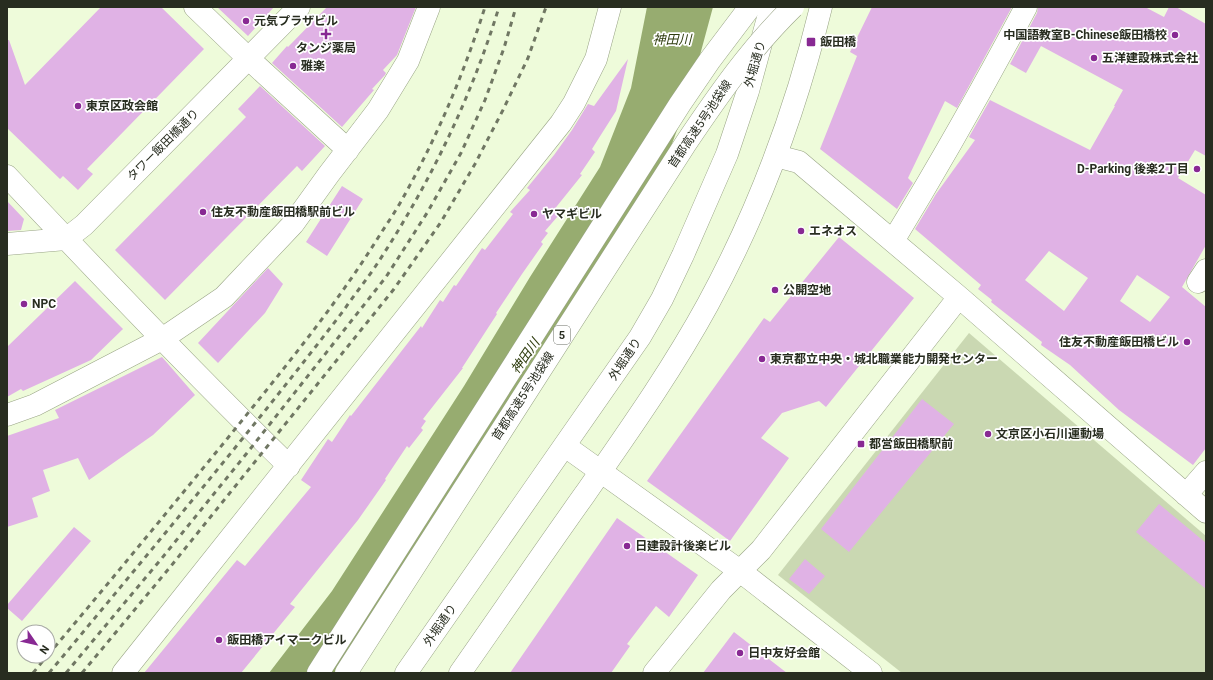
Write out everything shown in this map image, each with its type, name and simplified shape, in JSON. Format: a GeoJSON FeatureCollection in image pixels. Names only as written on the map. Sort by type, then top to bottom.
{"type":"FeatureCollection","features":[{"type":"Feature","properties":{"kind":"main road"},"geometry":{"type":"LineString","coordinates":[[195,7],[248,59],[348,150]]}},
{"type":"Feature","properties":{"kind":"main road","name":"タワー飯田橋通り"},"geometry":{"type":"LineString","coordinates":[[66,239],[84,225],[300,7]]}},
{"type":"Feature","properties":{"kind":"main road"},"geometry":{"type":"LineString","coordinates":[[7,415],[35,405],[162,339],[224,297],[293,224],[378,110],[408,61],[429,7]]}},
{"type":"Feature","properties":{"kind":"main road"},"geometry":{"type":"LineString","coordinates":[[123,673],[561,123],[574,103],[596,59],[610,7]]}},
{"type":"Feature","properties":{"kind":"main road","name":"首都高速5号池袋線"},"geometry":{"type":"LineString","coordinates":[[318,673],[680,104],[710,60],[750,7]]}},
{"type":"Feature","properties":{"kind":"main road","name":"外堀通り"},"geometry":{"type":"LineString","coordinates":[[406,673],[640,337],[662,299],[683,256],[727,154],[748,91],[771,7]]}},
{"type":"Feature","properties":{"kind":"main road","name":"首都高速5号池袋線"},"geometry":{"type":"LineString","coordinates":[[346,673],[690,137],[744,62],[793,7]]}},
{"type":"Feature","properties":{"kind":"main road"},"geometry":{"type":"LineString","coordinates":[[460,673],[640,415],[682,350],[709,303],[737,248],[776,156],[797,97],[821,7]]}},
{"type":"Feature","properties":{"kind":"main road"},"geometry":{"type":"LineString","coordinates":[[893,241],[919,200],[972,107],[1026,7]]}},
{"type":"Feature","properties":{"kind":"main road"},"geometry":{"type":"LineString","coordinates":[[776,156],[799,162],[959,297],[1206,512]]}},
{"type":"Feature","properties":{"kind":"main road"},"geometry":{"type":"LineString","coordinates":[[7,176],[162,339],[289,466]]}},
{"type":"Feature","properties":{"kind":"main road"},"geometry":{"type":"LineString","coordinates":[[7,244],[66,239]]}},
{"type":"Feature","properties":{"kind":"main road"},"geometry":{"type":"LineString","coordinates":[[654,673],[721,590],[761,550],[959,297]]}},
{"type":"Feature","properties":{"kind":"main road"},"geometry":{"type":"LineString","coordinates":[[565,446],[740,571],[870,673]]}},
{"type":"Feature","properties":{"kind":"main road"},"geometry":{"type":"LineString","coordinates":[[1186,495],[1206,472]]}},
{"type":"Feature","properties":{"kind":"shaded area","name":"文京区小石川運動場"},"geometry":{"type":"Polygon","coordinates":[[[969,333],[1206,536],[1206,673],[902,673],[778,575],[969,333]]]}},
{"type":"Feature","properties":{"kind":"water","name":"神田川"},"geometry":{"type":"Polygon","coordinates":[[[647,7],[713,7],[687,103],[652,198],[339,673],[269,673],[332,591],[464,386],[530,277],[600,167],[631,88],[647,7]]]}},
{"type":"Feature","properties":{"kind":"building","name":"東京区政会館"},"geometry":{"type":"Polygon","coordinates":[[[101,7],[161,7],[204,49],[87,169],[93,174],[78,190],[63,176],[60,179],[7,128],[7,40],[9,40],[25,85],[101,7]]]}},
{"type":"Feature","properties":{"kind":"building","name":"元気プラザビル"},"geometry":{"type":"Polygon","coordinates":[[[217,7],[274,7],[248,36],[217,7]]]}},
{"type":"Feature","properties":{"kind":"building"},"geometry":{"type":"Polygon","coordinates":[[[327,7],[416,7],[397,55],[383,70],[386,73],[385,75],[342,127],[272,63],[287,46],[288,47],[327,7]]]}},
{"type":"Feature","properties":{"kind":"building"},"geometry":{"type":"Polygon","coordinates":[[[872,7],[1012,7],[957,108],[945,101],[908,178],[913,183],[897,209],[820,149],[857,56],[850,52],[872,7]]]}},
{"type":"Feature","properties":{"kind":"building"},"geometry":{"type":"Polygon","coordinates":[[[1038,7],[1145,7],[1164,17],[1169,7],[1176,7],[1206,24],[1206,156],[1195,150],[1178,178],[1206,195],[1206,245],[1182,287],[1206,307],[1206,448],[1193,465],[1119,410],[1070,365],[1041,345],[1042,342],[991,302],[992,300],[978,289],[981,285],[915,229],[936,194],[975,140],[969,137],[990,100],[1090,150],[1115,106],[1123,90],[1041,46],[1026,73],[1010,64],[1037,13],[1038,7]],[[1049,251],[1025,280],[1064,311],[1088,278],[1049,251]],[[1137,275],[1120,301],[1150,322],[1170,297],[1137,275]]]}},
{"type":"Feature","properties":{"kind":"building"},"geometry":{"type":"Polygon","coordinates":[[[628,59],[616,111],[592,149],[595,152],[580,174],[582,175],[553,211],[558,216],[545,231],[548,233],[541,242],[543,244],[496,313],[497,314],[463,368],[423,419],[426,421],[421,428],[423,430],[409,448],[407,446],[385,479],[386,480],[358,520],[290,604],[295,607],[241,673],[144,673],[237,560],[245,566],[311,487],[301,480],[328,439],[332,442],[350,415],[351,416],[421,326],[422,328],[440,300],[443,302],[454,285],[456,286],[482,248],[485,250],[513,214],[510,212],[530,190],[527,188],[554,155],[588,104],[594,106],[628,59]]]}},
{"type":"Feature","properties":{"kind":"building","name":"住友不動産飯田橋駅前ビル"},"geometry":{"type":"Polygon","coordinates":[[[260,86],[325,146],[302,171],[297,166],[165,300],[115,250],[246,117],[238,109],[260,86]]]}},
{"type":"Feature","properties":{"kind":"building"},"geometry":{"type":"Polygon","coordinates":[[[342,186],[363,199],[327,256],[306,242],[342,186]]]}},
{"type":"Feature","properties":{"kind":"building"},"geometry":{"type":"Polygon","coordinates":[[[7,201],[24,219],[21,230],[7,231],[7,201]]]}},
{"type":"Feature","properties":{"kind":"building"},"geometry":{"type":"Polygon","coordinates":[[[839,237],[914,298],[826,407],[819,401],[782,413],[761,438],[789,458],[730,541],[647,481],[764,318],[770,322],[839,237]]]}},
{"type":"Feature","properties":{"kind":"building"},"geometry":{"type":"Polygon","coordinates":[[[268,268],[283,284],[265,313],[218,363],[198,343],[268,268]]]}},
{"type":"Feature","properties":{"kind":"building"},"geometry":{"type":"Polygon","coordinates":[[[75,281],[123,329],[91,360],[23,391],[21,389],[7,397],[7,347],[75,281]]]}},
{"type":"Feature","properties":{"kind":"building"},"geometry":{"type":"Polygon","coordinates":[[[162,357],[195,395],[153,435],[89,480],[78,458],[43,470],[50,491],[32,498],[38,517],[7,527],[7,436],[59,418],[55,410],[162,357]]]}},
{"type":"Feature","properties":{"kind":"building"},"geometry":{"type":"Polygon","coordinates":[[[922,399],[954,424],[849,552],[821,529],[922,399]]]}},
{"type":"Feature","properties":{"kind":"building"},"geometry":{"type":"Polygon","coordinates":[[[1159,504],[1206,543],[1206,589],[1136,532],[1159,504]]]}},
{"type":"Feature","properties":{"kind":"building"},"geometry":{"type":"Polygon","coordinates":[[[617,518],[698,575],[669,617],[656,606],[627,644],[630,646],[611,673],[510,673],[617,518]]]}},
{"type":"Feature","properties":{"kind":"building"},"geometry":{"type":"Polygon","coordinates":[[[74,527],[91,541],[22,621],[7,608],[7,605],[74,527]]]}},
{"type":"Feature","properties":{"kind":"building"},"geometry":{"type":"Polygon","coordinates":[[[805,559],[825,576],[809,594],[789,579],[805,559]]]}},
{"type":"Feature","properties":{"kind":"building","name":"日中友好会館"},"geometry":{"type":"Polygon","coordinates":[[[734,632],[787,673],[703,673],[734,632]]]}},
{"type":"Feature","properties":{"kind":"railway"},"geometry":{"type":"LineString","coordinates":[[56,645],[268,389],[346,287],[399,206],[428,150],[459,80],[485,7]]}},
{"type":"Feature","properties":{"kind":"railway"},"geometry":{"type":"LineString","coordinates":[[49,673],[171,527],[256,422],[344,310],[375,267],[413,206],[446,142],[475,75],[499,7]]}},
{"type":"Feature","properties":{"kind":"railway"},"geometry":{"type":"LineString","coordinates":[[66,673],[247,453],[386,277],[427,213],[461,153],[485,100],[504,48],[516,7]]}},
{"type":"Feature","properties":{"kind":"railway"},"geometry":{"type":"LineString","coordinates":[[82,673],[171,566],[394,289],[441,222],[475,164],[503,110],[528,58],[546,7]]}},
{"type":"Feature","properties":{"kind":"railway"},"geometry":{"type":"LineString","coordinates":[[33,673],[40,664]]}},
{"type":"Feature","properties":{"kind":"place","name":"元気プラザビル"},"geometry":{"type":"Point","coordinates":[246,21]}},
{"type":"Feature","properties":{"kind":"place","name":"タンジ薬局"},"geometry":{"type":"Point","coordinates":[326,34]}},
{"type":"Feature","properties":{"kind":"place","name":"中国語教室B-Chinese飯田橋校"},"geometry":{"type":"Point","coordinates":[1175,35]}},
{"type":"Feature","properties":{"kind":"place","name":"飯田橋"},"geometry":{"type":"Point","coordinates":[811,42]}},
{"type":"Feature","properties":{"kind":"place","name":"五洋建設株式会社"},"geometry":{"type":"Point","coordinates":[1094,58]}},
{"type":"Feature","properties":{"kind":"place","name":"雅楽"},"geometry":{"type":"Point","coordinates":[293,66]}},
{"type":"Feature","properties":{"kind":"place","name":"東京区政会館"},"geometry":{"type":"Point","coordinates":[78,106]}},
{"type":"Feature","properties":{"kind":"place","name":"D-Parking 後楽2丁目"},"geometry":{"type":"Point","coordinates":[1197,169]}},
{"type":"Feature","properties":{"kind":"place","name":"住友不動産飯田橋駅前ビル"},"geometry":{"type":"Point","coordinates":[203,212]}},
{"type":"Feature","properties":{"kind":"place","name":"ヤマギビル"},"geometry":{"type":"Point","coordinates":[534,214]}},
{"type":"Feature","properties":{"kind":"place","name":"エネオス"},"geometry":{"type":"Point","coordinates":[801,231]}},
{"type":"Feature","properties":{"kind":"place","name":"公開空地"},"geometry":{"type":"Point","coordinates":[775,290]}},
{"type":"Feature","properties":{"kind":"place","name":"NPC"},"geometry":{"type":"Point","coordinates":[24,304]}},
{"type":"Feature","properties":{"kind":"place","name":"住友不動産飯田橋ビル"},"geometry":{"type":"Point","coordinates":[1187,342]}},
{"type":"Feature","properties":{"kind":"place","name":"東京都立中央・城北職業能力開発センター"},"geometry":{"type":"Point","coordinates":[762,359]}},
{"type":"Feature","properties":{"kind":"place","name":"文京区小石川運動場"},"geometry":{"type":"Point","coordinates":[988,434]}},
{"type":"Feature","properties":{"kind":"place","name":"都営飯田橋駅前"},"geometry":{"type":"Point","coordinates":[861,444]}},
{"type":"Feature","properties":{"kind":"place","name":"日建設計後楽ビル"},"geometry":{"type":"Point","coordinates":[627,546]}},
{"type":"Feature","properties":{"kind":"place","name":"飯田橋アイマークビル"},"geometry":{"type":"Point","coordinates":[219,640]}},
{"type":"Feature","properties":{"kind":"place","name":"日中友好会館"},"geometry":{"type":"Point","coordinates":[740,653]}}]}
